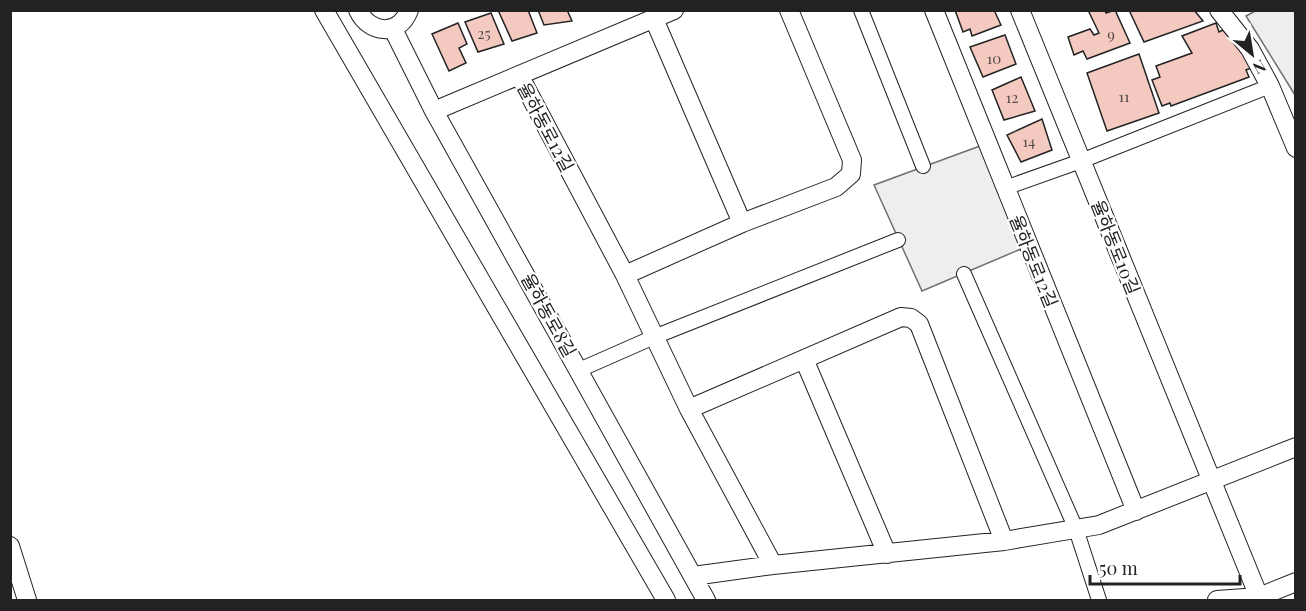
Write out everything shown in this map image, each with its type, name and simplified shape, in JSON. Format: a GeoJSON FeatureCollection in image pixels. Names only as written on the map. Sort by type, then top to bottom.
{"type":"FeatureCollection","features":[{"type":"Feature","properties":{"kind":"street"},"geometry":{"type":"LineString","coordinates":[[324,10],[666,600]]}},
{"type":"Feature","properties":{"kind":"street"},"geometry":{"type":"LineString","coordinates":[[358,10],[369,25],[382,31],[393,29],[401,22],[408,10]]}},
{"type":"Feature","properties":{"kind":"street","name":"율하동로12길"},"geometry":{"type":"LineString","coordinates":[[674,10],[519,75],[625,275],[688,409],[773,565]]}},
{"type":"Feature","properties":{"kind":"street"},"geometry":{"type":"LineString","coordinates":[[625,275],[742,223],[836,187],[851,174],[852,160],[789,10]]}},
{"type":"Feature","properties":{"kind":"street"},"geometry":{"type":"LineString","coordinates":[[861,10],[923,166]]}},
{"type":"Feature","properties":{"kind":"street","name":"율하동로12길"},"geometry":{"type":"LineString","coordinates":[[934,10],[1136,511]]}},
{"type":"Feature","properties":{"kind":"street","name":"율하동로10길"},"geometry":{"type":"LineString","coordinates":[[1020,10],[1259,597]]}},
{"type":"Feature","properties":{"kind":"street"},"geometry":{"type":"LineString","coordinates":[[1218,10],[1250,49],[1270,86],[1296,148]]}},
{"type":"Feature","properties":{"kind":"street"},"geometry":{"type":"LineString","coordinates":[[654,19],[742,223]]}},
{"type":"Feature","properties":{"kind":"street","name":"율하동로8길"},"geometry":{"type":"LineString","coordinates":[[393,29],[434,111],[706,600]]}},
{"type":"Feature","properties":{"kind":"street"},"geometry":{"type":"LineString","coordinates":[[434,111],[519,75]]}},
{"type":"Feature","properties":{"kind":"street"},"geometry":{"type":"LineString","coordinates":[[1005,188],[1081,161],[1270,86]]}},
{"type":"Feature","properties":{"kind":"street"},"geometry":{"type":"LineString","coordinates":[[579,370],[654,337],[898,240]]}},
{"type":"Feature","properties":{"kind":"street"},"geometry":{"type":"LineString","coordinates":[[964,274],[1076,529],[1099,600]]}},
{"type":"Feature","properties":{"kind":"street"},"geometry":{"type":"LineString","coordinates":[[688,409],[901,317],[911,318],[920,324],[1004,541]]}},
{"type":"Feature","properties":{"kind":"street"},"geometry":{"type":"LineString","coordinates":[[804,359],[887,554]]}},
{"type":"Feature","properties":{"kind":"street"},"geometry":{"type":"LineString","coordinates":[[693,576],[773,565],[1004,541],[1099,525],[1296,447]]}},
{"type":"Feature","properties":{"kind":"street"},"geometry":{"type":"LineString","coordinates":[[10,546],[27,600]]}},
{"type":"Feature","properties":{"kind":"street"},"geometry":{"type":"LineString","coordinates":[[1217,600],[1259,597],[1296,582]]}},
{"type":"Feature","properties":{"kind":"shaded area"},"geometry":{"type":"Polygon","coordinates":[[[1255,11],[1295,11],[1295,95],[1246,16],[1255,11]]]}},
{"type":"Feature","properties":{"kind":"shaded area"},"geometry":{"type":"Polygon","coordinates":[[[988,143],[1028,246],[922,291],[874,185],[988,143]]]}},
{"type":"Feature","properties":{"kind":"building"},"geometry":{"type":"Polygon","coordinates":[[[498,10],[528,10],[537,33],[512,41],[498,10]]]}},
{"type":"Feature","properties":{"kind":"building"},"geometry":{"type":"Polygon","coordinates":[[[538,10],[567,10],[572,21],[544,25],[538,10]]]}},
{"type":"Feature","properties":{"kind":"building"},"geometry":{"type":"Polygon","coordinates":[[[955,10],[994,10],[1001,25],[972,36],[970,29],[963,32],[955,10]]]}},
{"type":"Feature","properties":{"kind":"building"},"geometry":{"type":"Polygon","coordinates":[[[1088,10],[1105,10],[1106,13],[1115,10],[1130,43],[1087,59],[1083,51],[1074,55],[1068,37],[1090,29],[1094,35],[1099,33],[1088,10]]]}},
{"type":"Feature","properties":{"kind":"building"},"geometry":{"type":"Polygon","coordinates":[[[1129,10],[1194,10],[1203,21],[1144,42],[1129,10]]]}},
{"type":"Feature","properties":{"kind":"building"},"geometry":{"type":"Polygon","coordinates":[[[491,13],[504,44],[478,52],[465,22],[491,13]]]}},
{"type":"Feature","properties":{"kind":"building"},"geometry":{"type":"Polygon","coordinates":[[[458,23],[467,44],[459,48],[466,63],[449,71],[432,34],[458,23]]]}},
{"type":"Feature","properties":{"kind":"building"},"geometry":{"type":"Polygon","coordinates":[[[1216,23],[1219,32],[1223,30],[1254,67],[1246,70],[1249,77],[1171,106],[1170,103],[1162,106],[1152,80],[1160,77],[1156,66],[1192,53],[1182,36],[1216,23]]]}},
{"type":"Feature","properties":{"kind":"building"},"geometry":{"type":"Polygon","coordinates":[[[1005,35],[1016,64],[983,77],[970,47],[1005,35]]]}},
{"type":"Feature","properties":{"kind":"building"},"geometry":{"type":"Polygon","coordinates":[[[1139,54],[1159,113],[1107,131],[1087,73],[1139,54]]]}},
{"type":"Feature","properties":{"kind":"building"},"geometry":{"type":"Polygon","coordinates":[[[1021,77],[1035,111],[1004,120],[992,90],[1021,77]]]}},
{"type":"Feature","properties":{"kind":"building"},"geometry":{"type":"Polygon","coordinates":[[[1042,119],[1052,150],[1021,162],[1007,135],[1042,119]]]}}]}
